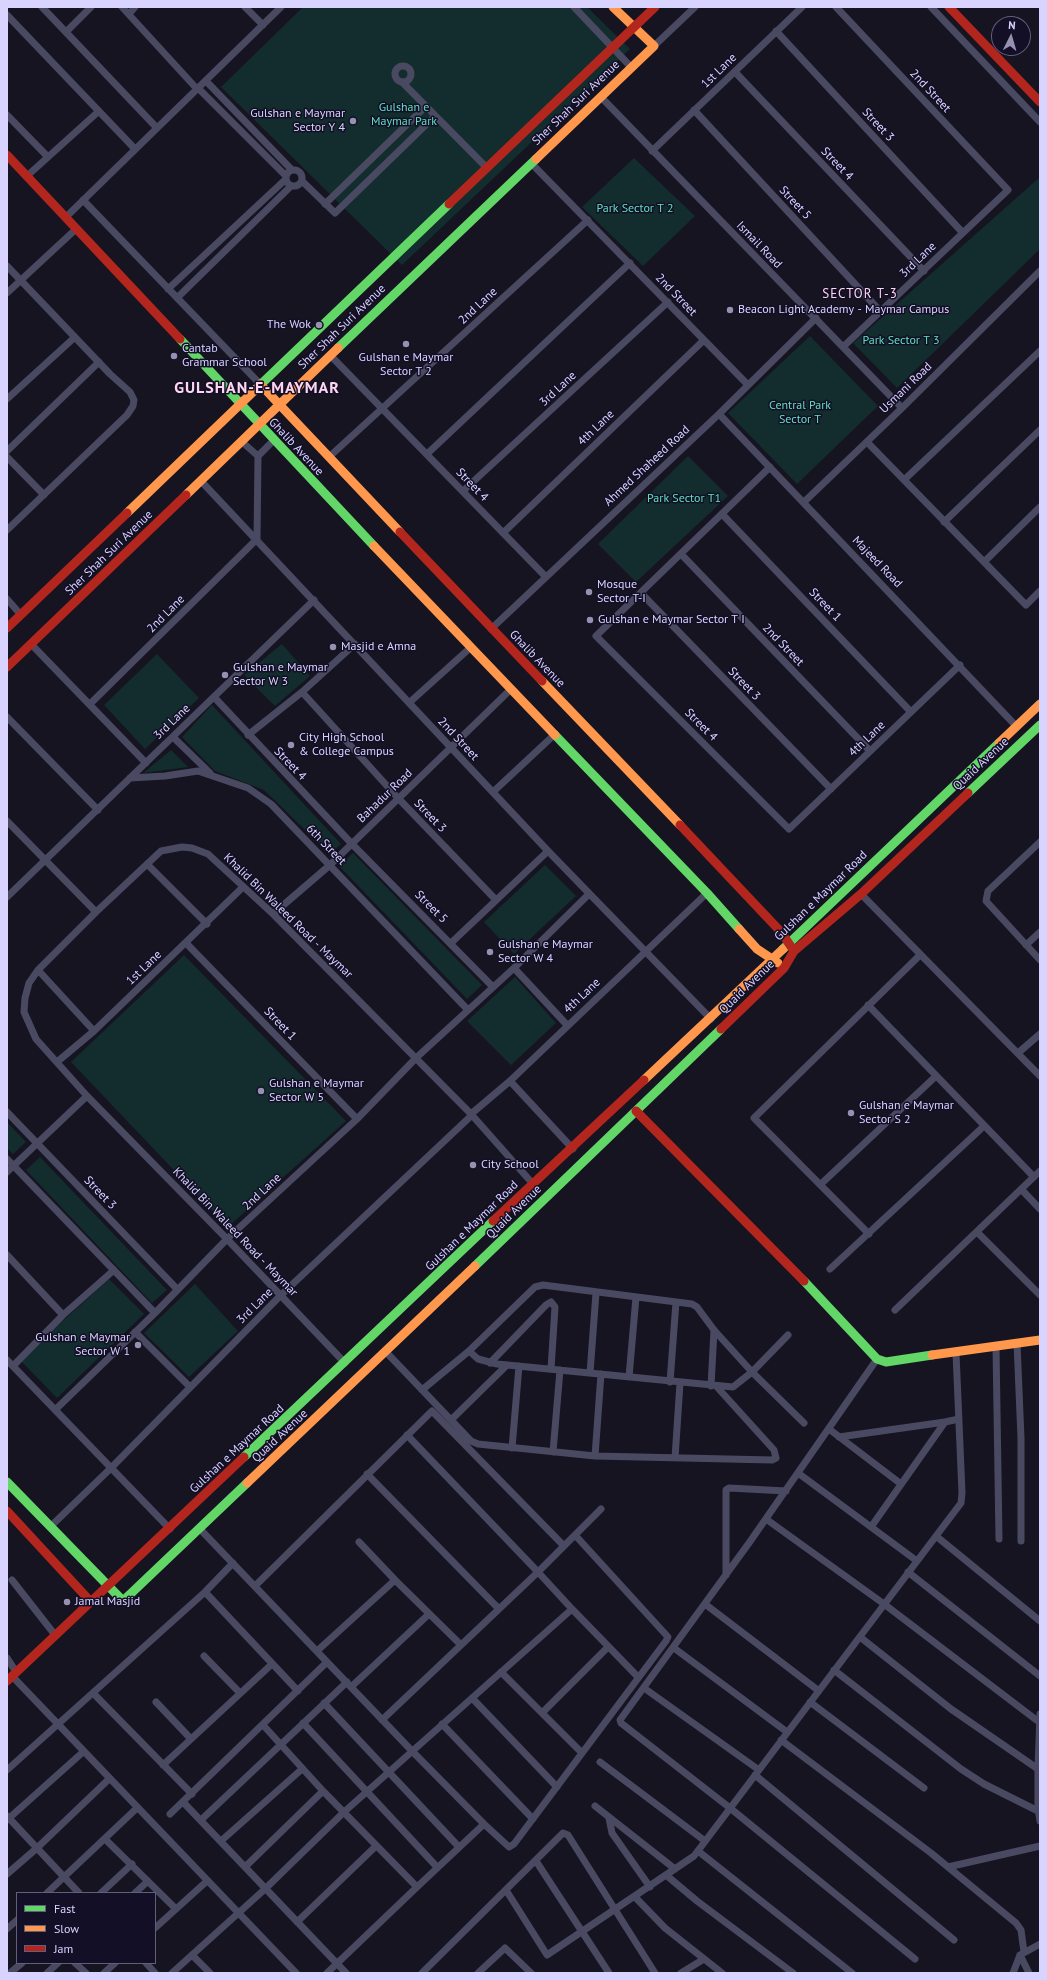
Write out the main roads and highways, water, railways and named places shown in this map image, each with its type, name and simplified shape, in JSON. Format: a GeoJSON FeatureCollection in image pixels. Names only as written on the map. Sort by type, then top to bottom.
{"type":"FeatureCollection","features":[{"type":"Feature","properties":{"kind":"place","name":"Gulshan e Maymar Sector Y 4"},"geometry":{"type":"Point","coordinates":[353,121]}},
{"type":"Feature","properties":{"kind":"place","name":"Beacon Light Academy - Maymar Campus"},"geometry":{"type":"Point","coordinates":[730,310]}},
{"type":"Feature","properties":{"kind":"place","name":"The Wok"},"geometry":{"type":"Point","coordinates":[319,325]}},
{"type":"Feature","properties":{"kind":"place","name":"Gulshan e Maymar Sector T 2"},"geometry":{"type":"Point","coordinates":[406,344]}},
{"type":"Feature","properties":{"kind":"place","name":"Cantab Grammar School"},"geometry":{"type":"Point","coordinates":[174,356]}},
{"type":"Feature","properties":{"kind":"place","name":"Mosque Sector T-I"},"geometry":{"type":"Point","coordinates":[589,592]}},
{"type":"Feature","properties":{"kind":"place","name":"Gulshan e Maymar Sector T I"},"geometry":{"type":"Point","coordinates":[590,620]}},
{"type":"Feature","properties":{"kind":"place","name":"Masjid e Amna"},"geometry":{"type":"Point","coordinates":[333,647]}},
{"type":"Feature","properties":{"kind":"place","name":"Gulshan e Maymar Sector W 3"},"geometry":{"type":"Point","coordinates":[225,675]}},
{"type":"Feature","properties":{"kind":"place","name":"City High School & College Campus"},"geometry":{"type":"Point","coordinates":[291,745]}},
{"type":"Feature","properties":{"kind":"place","name":"Gulshan e Maymar Sector W 4"},"geometry":{"type":"Point","coordinates":[490,952]}},
{"type":"Feature","properties":{"kind":"place","name":"Gulshan e Maymar Sector W 5"},"geometry":{"type":"Point","coordinates":[261,1091]}},
{"type":"Feature","properties":{"kind":"place","name":"Gulshan e Maymar Sector S 2"},"geometry":{"type":"Point","coordinates":[851,1113]}},
{"type":"Feature","properties":{"kind":"place","name":"City School"},"geometry":{"type":"Point","coordinates":[473,1165]}},
{"type":"Feature","properties":{"kind":"place","name":"Gulshan e Maymar Sector W 1"},"geometry":{"type":"Point","coordinates":[138,1345]}},
{"type":"Feature","properties":{"kind":"place","name":"Jamal Masjid"},"geometry":{"type":"Point","coordinates":[67,1602]}},
{"type":"Feature","properties":{"kind":"district","name":"SECTOR T-3"},"geometry":{"type":"Point","coordinates":[860,294]}},
{"type":"Feature","properties":{"kind":"district","name":"GULSHAN-E-MAYMAR"},"geometry":{"type":"Point","coordinates":[257,388]}},
{"type":"Feature","properties":{"kind":"park label","name":"Gulshan e Maymar Park"},"geometry":{"type":"Point","coordinates":[404,115]}},
{"type":"Feature","properties":{"kind":"park label","name":"Park Sector T 2"},"geometry":{"type":"Point","coordinates":[635,209]}},
{"type":"Feature","properties":{"kind":"park label","name":"Park Sector T 3"},"geometry":{"type":"Point","coordinates":[901,341]}},
{"type":"Feature","properties":{"kind":"park label","name":"Central Park Sector T"},"geometry":{"type":"Point","coordinates":[800,413]}},
{"type":"Feature","properties":{"kind":"park label","name":"Park Sector T1"},"geometry":{"type":"Point","coordinates":[684,499]}}]}
